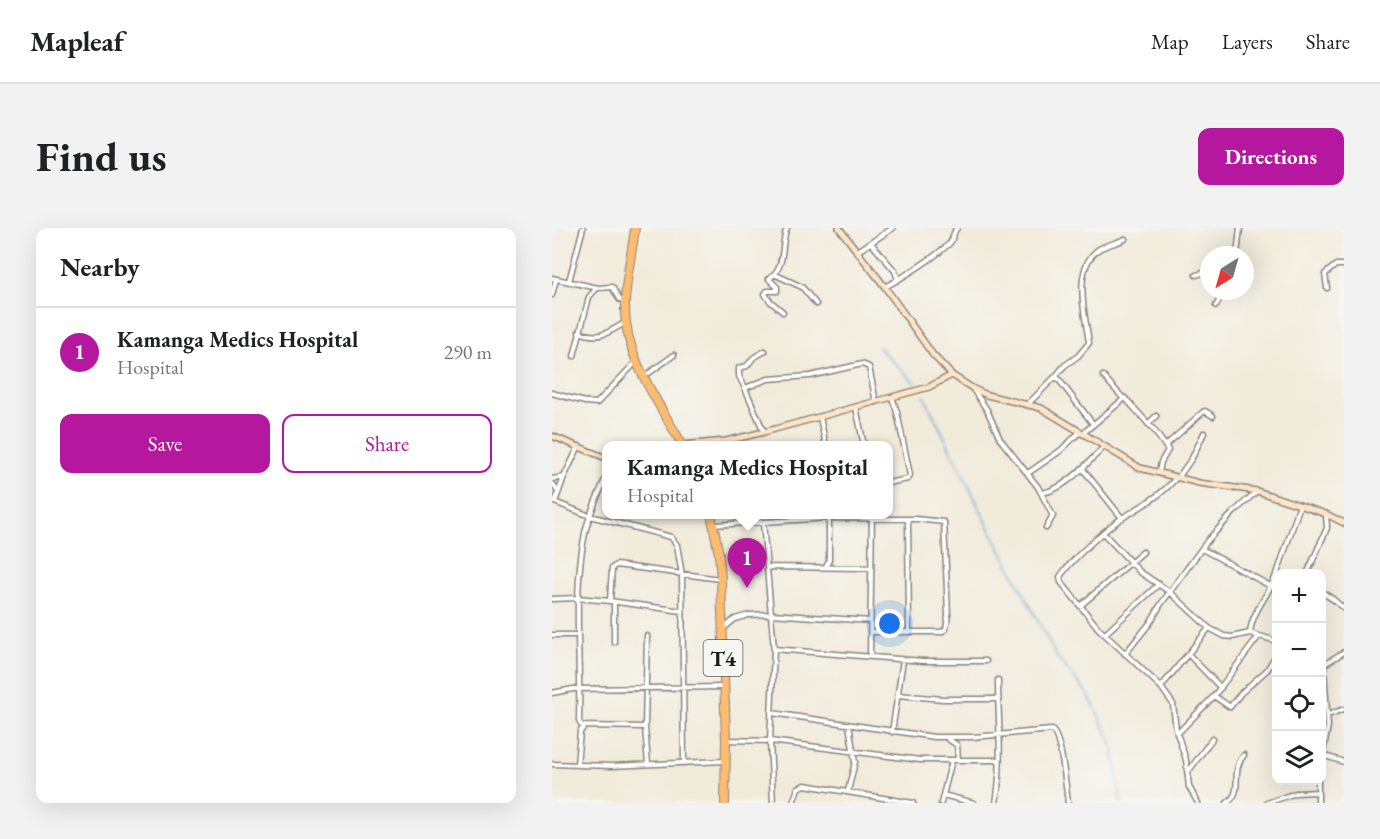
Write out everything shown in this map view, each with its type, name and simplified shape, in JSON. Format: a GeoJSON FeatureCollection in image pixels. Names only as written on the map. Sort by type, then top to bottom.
{"type":"FeatureCollection","features":[{"type":"Feature","properties":{"kind":"highway"},"geometry":{"type":"LineString","coordinates":[[635,228],[625,303],[628,337],[644,376],[680,441]]}},
{"type":"Feature","properties":{"kind":"highway","name":"T4"},"geometry":{"type":"LineString","coordinates":[[712,519],[721,579],[726,740],[724,803]]}},
{"type":"Feature","properties":{"kind":"street"},"geometry":{"type":"LineString","coordinates":[[569,281],[583,228]]}},
{"type":"Feature","properties":{"kind":"street"},"geometry":{"type":"LineString","coordinates":[[783,312],[765,295],[767,291],[777,291],[770,277],[781,262],[782,240],[788,228]]}},
{"type":"Feature","properties":{"kind":"street"},"geometry":{"type":"LineString","coordinates":[[840,228],[885,286],[925,345],[952,375],[972,388],[987,395],[1041,408],[1103,448],[1140,468],[1216,486],[1257,491],[1326,514],[1344,523]]}},
{"type":"Feature","properties":{"kind":"street"},"geometry":{"type":"LineString","coordinates":[[858,251],[893,228]]}},
{"type":"Feature","properties":{"kind":"street"},"geometry":{"type":"LineString","coordinates":[[885,286],[898,280],[950,244],[957,228]]}},
{"type":"Feature","properties":{"kind":"street"},"geometry":{"type":"LineString","coordinates":[[1238,246],[1240,228]]}},
{"type":"Feature","properties":{"kind":"street"},"geometry":{"type":"LineString","coordinates":[[1027,405],[1064,366],[1078,356],[1089,342],[1082,294],[1086,266],[1100,248],[1125,239]]}},
{"type":"Feature","properties":{"kind":"street"},"geometry":{"type":"LineString","coordinates":[[871,243],[895,271],[898,280]]}},
{"type":"Feature","properties":{"kind":"street"},"geometry":{"type":"LineString","coordinates":[[1327,288],[1325,274],[1336,265],[1344,265]]}},
{"type":"Feature","properties":{"kind":"street"},"geometry":{"type":"LineString","coordinates":[[774,274],[802,287],[816,304]]}},
{"type":"Feature","properties":{"kind":"street"},"geometry":{"type":"LineString","coordinates":[[1196,275],[1200,274]]}},
{"type":"Feature","properties":{"kind":"street"},"geometry":{"type":"LineString","coordinates":[[552,294],[554,278],[598,288],[612,287],[619,299],[625,303]]}},
{"type":"Feature","properties":{"kind":"street"},"geometry":{"type":"LineString","coordinates":[[574,356],[589,297],[598,288]]}},
{"type":"Feature","properties":{"kind":"street"},"geometry":{"type":"LineString","coordinates":[[1216,306],[1219,300]]}},
{"type":"Feature","properties":{"kind":"street"},"geometry":{"type":"LineString","coordinates":[[579,332],[594,336],[601,335],[626,322]]}},
{"type":"Feature","properties":{"kind":"street"},"geometry":{"type":"LineString","coordinates":[[764,432],[739,376],[739,368],[747,366],[753,358],[765,351]]}},
{"type":"Feature","properties":{"kind":"street"},"geometry":{"type":"LineString","coordinates":[[644,376],[674,355]]}},
{"type":"Feature","properties":{"kind":"street"},"geometry":{"type":"LineString","coordinates":[[552,393],[597,403],[637,361]]}},
{"type":"Feature","properties":{"kind":"street"},"geometry":{"type":"LineString","coordinates":[[746,388],[768,379],[810,376],[862,364],[869,367],[876,402]]}},
{"type":"Feature","properties":{"kind":"street"},"geometry":{"type":"LineString","coordinates":[[726,441],[892,398],[929,387],[952,375]]}},
{"type":"Feature","properties":{"kind":"street"},"geometry":{"type":"LineString","coordinates":[[1056,376],[1093,424]]}},
{"type":"Feature","properties":{"kind":"street"},"geometry":{"type":"LineString","coordinates":[[1103,376],[1148,424],[1168,451],[1161,462],[1159,472]]}},
{"type":"Feature","properties":{"kind":"street"},"geometry":{"type":"LineString","coordinates":[[972,388],[987,410],[1000,439],[1042,493],[1053,516],[1046,528]]}},
{"type":"Feature","properties":{"kind":"street"},"geometry":{"type":"LineString","coordinates":[[892,398],[910,475],[908,479],[893,482]]}},
{"type":"Feature","properties":{"kind":"street"},"geometry":{"type":"LineString","coordinates":[[1028,473],[1106,415],[1123,398]]}},
{"type":"Feature","properties":{"kind":"street"},"geometry":{"type":"LineString","coordinates":[[856,407],[863,441]]}},
{"type":"Feature","properties":{"kind":"street"},"geometry":{"type":"LineString","coordinates":[[1165,446],[1203,412],[1213,416]]}},
{"type":"Feature","properties":{"kind":"street"},"geometry":{"type":"LineString","coordinates":[[1148,424],[1156,416]]}},
{"type":"Feature","properties":{"kind":"street"},"geometry":{"type":"LineString","coordinates":[[820,417],[825,441]]}},
{"type":"Feature","properties":{"kind":"street"},"geometry":{"type":"LineString","coordinates":[[1198,803],[1189,787],[1188,772],[1177,734],[1173,704],[1161,687],[1105,634],[1080,606],[1061,582],[1060,577],[1122,518],[1158,496],[1177,477],[1192,458],[1204,433]]}},
{"type":"Feature","properties":{"kind":"street"},"geometry":{"type":"LineString","coordinates":[[552,436],[602,456]]}},
{"type":"Feature","properties":{"kind":"street"},"geometry":{"type":"LineString","coordinates":[[579,446],[554,501],[590,516],[671,537],[677,545],[682,575],[684,763]]}},
{"type":"Feature","properties":{"kind":"street"},"geometry":{"type":"LineString","coordinates":[[1042,493],[1053,490],[1082,468],[1103,448]]}},
{"type":"Feature","properties":{"kind":"street"},"geometry":{"type":"LineString","coordinates":[[1082,468],[1122,518]]}},
{"type":"Feature","properties":{"kind":"street"},"geometry":{"type":"LineString","coordinates":[[559,493],[552,481],[564,477]]}},
{"type":"Feature","properties":{"kind":"street"},"geometry":{"type":"LineString","coordinates":[[602,487],[585,534],[577,598],[579,722],[580,725],[585,726],[645,727]]}},
{"type":"Feature","properties":{"kind":"street"},"geometry":{"type":"LineString","coordinates":[[1125,654],[1150,623],[1202,549],[1234,512],[1257,491]]}},
{"type":"Feature","properties":{"kind":"street"},"geometry":{"type":"LineString","coordinates":[[1279,569],[1300,505]]}},
{"type":"Feature","properties":{"kind":"street"},"geometry":{"type":"LineString","coordinates":[[1308,569],[1327,528],[1326,514]]}},
{"type":"Feature","properties":{"kind":"street"},"geometry":{"type":"LineString","coordinates":[[870,632],[942,631],[947,626],[945,523],[942,520],[893,518]]}},
{"type":"Feature","properties":{"kind":"street"},"geometry":{"type":"LineString","coordinates":[[714,525],[806,519]]}},
{"type":"Feature","properties":{"kind":"street"},"geometry":{"type":"LineString","coordinates":[[826,567],[829,560],[829,519]]}},
{"type":"Feature","properties":{"kind":"street"},"geometry":{"type":"LineString","coordinates":[[870,656],[872,519]]}},
{"type":"Feature","properties":{"kind":"street"},"geometry":{"type":"LineString","coordinates":[[908,520],[909,632]]}},
{"type":"Feature","properties":{"kind":"street"},"geometry":{"type":"LineString","coordinates":[[763,522],[774,649],[771,741],[773,803]]}},
{"type":"Feature","properties":{"kind":"street"},"geometry":{"type":"LineString","coordinates":[[1104,534],[1131,563],[1170,592],[1209,628],[1229,637],[1250,633],[1272,640]]}},
{"type":"Feature","properties":{"kind":"street"},"geometry":{"type":"LineString","coordinates":[[1202,549],[1272,588]]}},
{"type":"Feature","properties":{"kind":"street"},"geometry":{"type":"LineString","coordinates":[[1080,606],[1143,552]]}},
{"type":"Feature","properties":{"kind":"street"},"geometry":{"type":"LineString","coordinates":[[614,642],[612,568],[616,565],[721,579]]}},
{"type":"Feature","properties":{"kind":"street"},"geometry":{"type":"LineString","coordinates":[[768,567],[870,568]]}},
{"type":"Feature","properties":{"kind":"street"},"geometry":{"type":"LineString","coordinates":[[1105,634],[1159,584]]}},
{"type":"Feature","properties":{"kind":"street"},"geometry":{"type":"LineString","coordinates":[[1250,633],[1252,620],[1272,592]]}},
{"type":"Feature","properties":{"kind":"street"},"geometry":{"type":"LineString","coordinates":[[1326,595],[1343,608]]}},
{"type":"Feature","properties":{"kind":"street"},"geometry":{"type":"LineString","coordinates":[[552,599],[577,598],[612,601],[682,611]]}},
{"type":"Feature","properties":{"kind":"street"},"geometry":{"type":"LineString","coordinates":[[722,629],[741,616],[772,614],[870,621]]}},
{"type":"Feature","properties":{"kind":"street"},"geometry":{"type":"LineString","coordinates":[[1161,687],[1209,628]]}},
{"type":"Feature","properties":{"kind":"street"},"geometry":{"type":"LineString","coordinates":[[552,635],[577,635]]}},
{"type":"Feature","properties":{"kind":"street"},"geometry":{"type":"LineString","coordinates":[[647,636],[645,727],[648,764]]}},
{"type":"Feature","properties":{"kind":"street"},"geometry":{"type":"LineString","coordinates":[[1177,734],[1221,688],[1259,636]]}},
{"type":"Feature","properties":{"kind":"street"},"geometry":{"type":"LineString","coordinates":[[774,649],[903,660],[986,661]]}},
{"type":"Feature","properties":{"kind":"street"},"geometry":{"type":"LineString","coordinates":[[1326,662],[1344,652]]}},
{"type":"Feature","properties":{"kind":"street"},"geometry":{"type":"LineString","coordinates":[[1189,655],[1221,688]]}},
{"type":"Feature","properties":{"kind":"street"},"geometry":{"type":"LineString","coordinates":[[892,732],[903,660]]}},
{"type":"Feature","properties":{"kind":"street"},"geometry":{"type":"LineString","coordinates":[[1214,696],[1230,707],[1241,693],[1267,670],[1272,662]]}},
{"type":"Feature","properties":{"kind":"street"},"geometry":{"type":"LineString","coordinates":[[1324,677],[1328,715],[1326,736]]}},
{"type":"Feature","properties":{"kind":"street"},"geometry":{"type":"LineString","coordinates":[[996,803],[1000,735],[998,680]]}},
{"type":"Feature","properties":{"kind":"street"},"geometry":{"type":"LineString","coordinates":[[552,693],[565,689],[725,687]]}},
{"type":"Feature","properties":{"kind":"street"},"geometry":{"type":"LineString","coordinates":[[898,694],[943,699],[998,699]]}},
{"type":"Feature","properties":{"kind":"street"},"geometry":{"type":"LineString","coordinates":[[1328,715],[1344,709]]}},
{"type":"Feature","properties":{"kind":"street"},"geometry":{"type":"LineString","coordinates":[[772,713],[943,738],[1053,731],[1063,766],[1068,803]]}},
{"type":"Feature","properties":{"kind":"street"},"geometry":{"type":"LineString","coordinates":[[848,791],[855,762],[849,725]]}},
{"type":"Feature","properties":{"kind":"street"},"geometry":{"type":"LineString","coordinates":[[577,764],[580,732],[585,726]]}},
{"type":"Feature","properties":{"kind":"street"},"geometry":{"type":"LineString","coordinates":[[943,738],[957,745],[958,760]]}},
{"type":"Feature","properties":{"kind":"street"},"geometry":{"type":"LineString","coordinates":[[1188,772],[1212,739]]}},
{"type":"Feature","properties":{"kind":"street"},"geometry":{"type":"LineString","coordinates":[[726,740],[771,741],[920,760],[999,760]]}},
{"type":"Feature","properties":{"kind":"street"},"geometry":{"type":"LineString","coordinates":[[1227,803],[1236,792],[1237,765],[1244,755]]}},
{"type":"Feature","properties":{"kind":"street"},"geometry":{"type":"LineString","coordinates":[[1326,757],[1344,762]]}},
{"type":"Feature","properties":{"kind":"street"},"geometry":{"type":"LineString","coordinates":[[941,803],[952,760]]}},
{"type":"Feature","properties":{"kind":"street"},"geometry":{"type":"LineString","coordinates":[[552,764],[611,766],[724,761]]}},
{"type":"Feature","properties":{"kind":"street"},"geometry":{"type":"LineString","coordinates":[[793,803],[798,788],[805,784],[913,803]]}},
{"type":"Feature","properties":{"kind":"street"},"geometry":{"type":"LineString","coordinates":[[1318,785],[1318,803]]}},
{"type":"Feature","properties":{"kind":"street"},"geometry":{"type":"LineString","coordinates":[[1267,803],[1296,793],[1317,792]]}},
{"type":"Feature","properties":{"kind":"street"},"geometry":{"type":"LineString","coordinates":[[943,795],[974,803]]}},
{"type":"Feature","properties":{"kind":"street"},"geometry":{"type":"LineString","coordinates":[[1340,803],[1344,801]]}},
{"type":"Feature","properties":{"kind":"waterway"},"geometry":{"type":"LineString","coordinates":[[878,347],[915,383]]}},
{"type":"Feature","properties":{"kind":"waterway"},"geometry":{"type":"LineString","coordinates":[[924,396],[1057,657],[1088,694],[1113,745],[1121,803]]}},
{"type":"Feature","properties":{"kind":"place","name":"Kamanga Medics Hospital"},"geometry":{"type":"Point","coordinates":[747,588]}}]}
